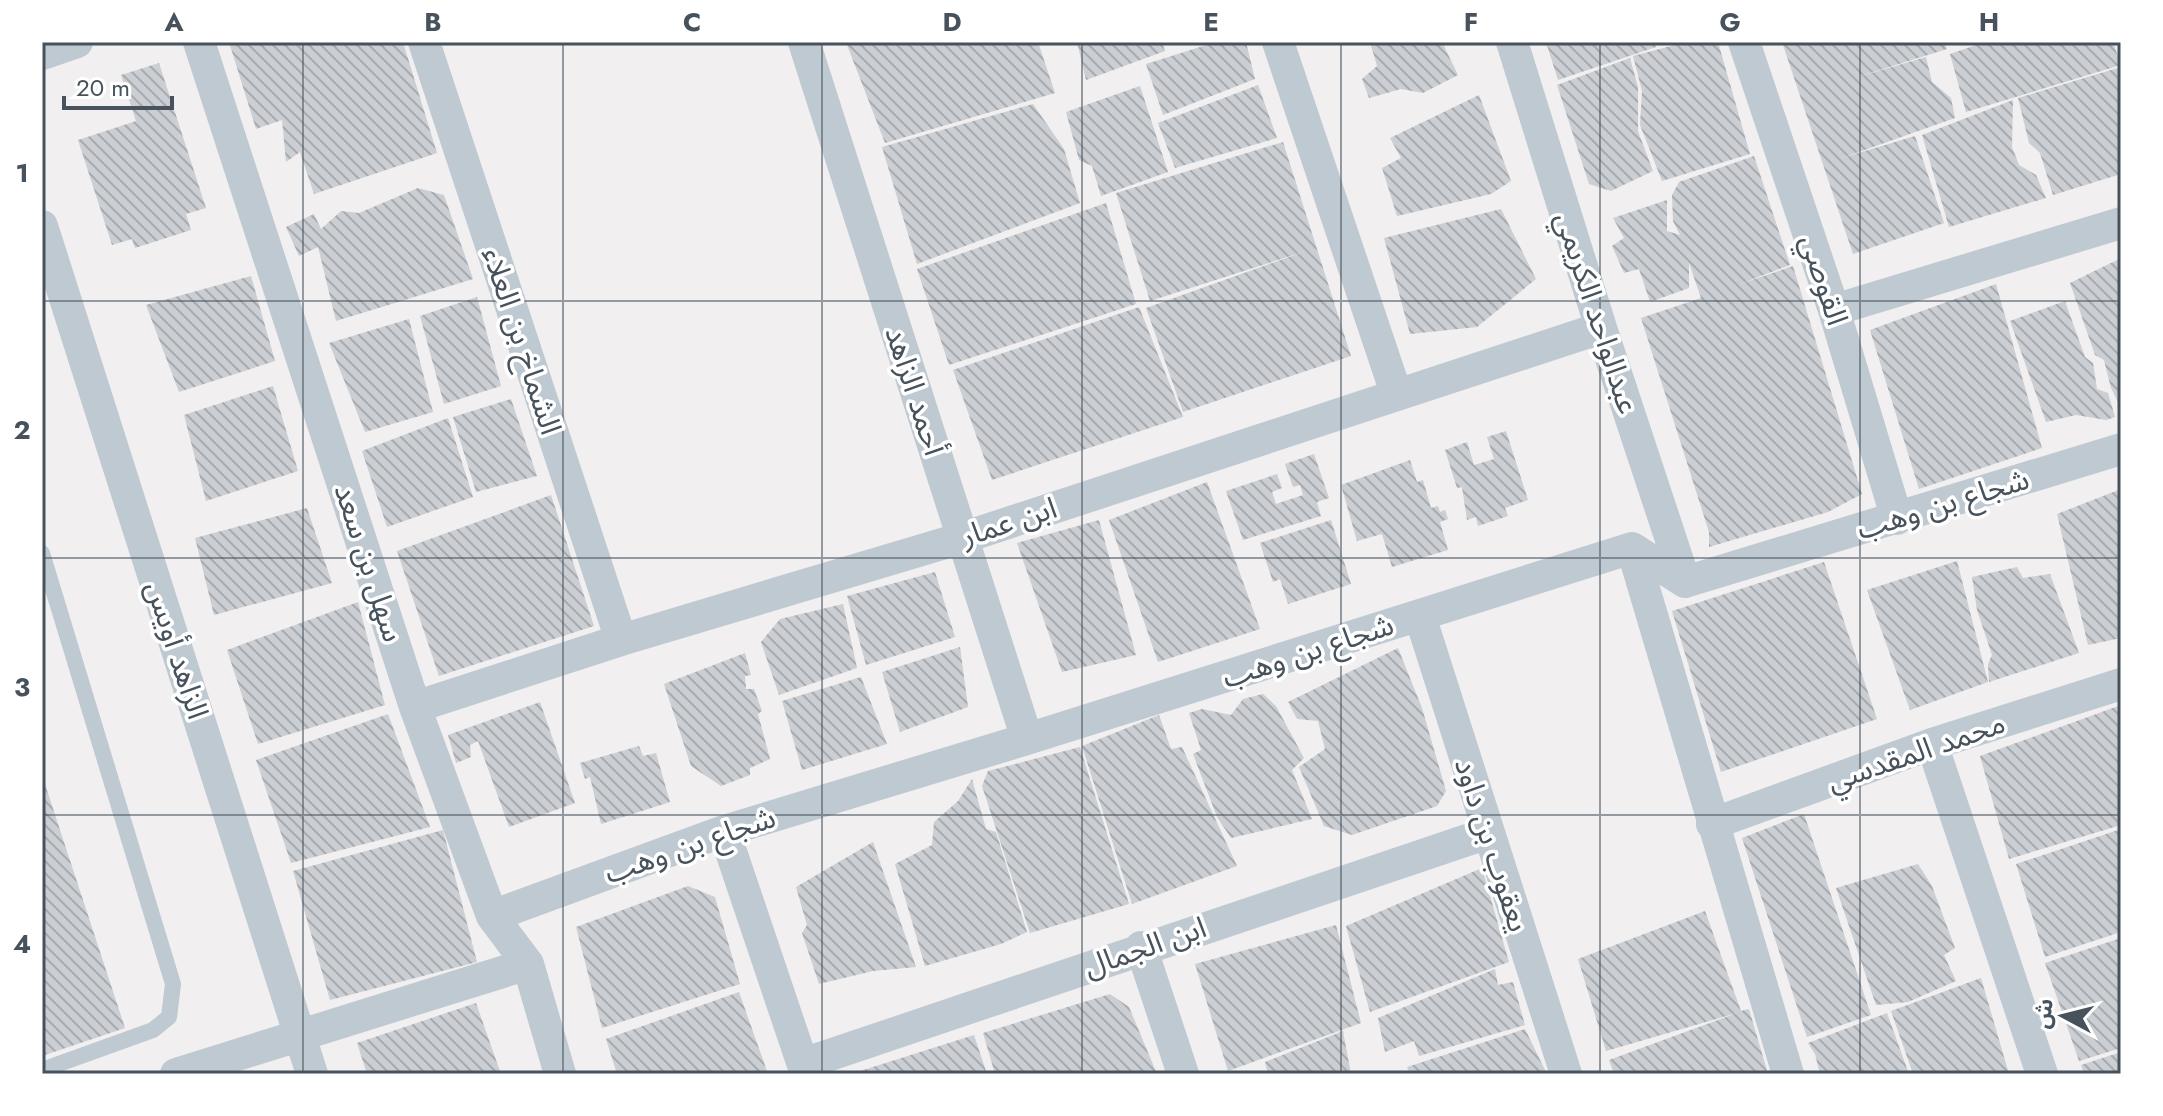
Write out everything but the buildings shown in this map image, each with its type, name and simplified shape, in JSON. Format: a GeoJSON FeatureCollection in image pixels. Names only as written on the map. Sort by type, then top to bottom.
{"type":"FeatureCollection","features":[{"type":"Feature","properties":{"kind":"street"},"geometry":{"type":"LineString","coordinates":[[42,54],[77,42]]}},
{"type":"Feature","properties":{"kind":"street","name":"سهل بن سعد"},"geometry":{"type":"LineString","coordinates":[[199,42],[415,707],[492,916],[528,964],[560,1074]]}},
{"type":"Feature","properties":{"kind":"street","name":"الشماخ بن العلاء"},"geometry":{"type":"LineString","coordinates":[[424,42],[621,640]]}},
{"type":"Feature","properties":{"kind":"street","name":"أحمد الزاهد"},"geometry":{"type":"LineString","coordinates":[[804,42],[1027,739]]}},
{"type":"Feature","properties":{"kind":"street"},"geometry":{"type":"LineString","coordinates":[[1278,42],[1396,393]]}},
{"type":"Feature","properties":{"kind":"street","name":"عبدالواحد الكريمي"},"geometry":{"type":"LineString","coordinates":[[1512,42],[1601,328],[1685,582]]}},
{"type":"Feature","properties":{"kind":"street","name":"القوصي"},"geometry":{"type":"LineString","coordinates":[[1744,42],[1834,310],[1897,519]]}},
{"type":"Feature","properties":{"kind":"street"},"geometry":{"type":"LineString","coordinates":[[1834,310],[2121,223]]}},
{"type":"Feature","properties":{"kind":"street","name":"الزاهد أويس"},"geometry":{"type":"LineString","coordinates":[[42,226],[312,1074]]}},
{"type":"Feature","properties":{"kind":"street","name":"ابن عمار"},"geometry":{"type":"LineString","coordinates":[[415,707],[621,640],[962,538],[1601,328]]}},
{"type":"Feature","properties":{"kind":"street","name":"شجاع بن وهب"},"geometry":{"type":"LineString","coordinates":[[1685,582],[2121,449]]}},
{"type":"Feature","properties":{"kind":"street"},"geometry":{"type":"LineString","coordinates":[[1632,548],[1685,582]]}},
{"type":"Feature","properties":{"kind":"street"},"geometry":{"type":"LineString","coordinates":[[1632,548],[1788,1074]]}},
{"type":"Feature","properties":{"kind":"street","name":"شجاع بن وهب"},"geometry":{"type":"LineString","coordinates":[[492,916],[724,831],[1632,548]]}},
{"type":"Feature","properties":{"kind":"street","name":"يعقوب بن داود"},"geometry":{"type":"LineString","coordinates":[[1420,616],[1566,1074]]}},
{"type":"Feature","properties":{"kind":"street","name":"محمد المقدسي"},"geometry":{"type":"LineString","coordinates":[[1712,824],[1932,744],[2121,684]]}},
{"type":"Feature","properties":{"kind":"street"},"geometry":{"type":"LineString","coordinates":[[1932,744],[2042,1074]]}},
{"type":"Feature","properties":{"kind":"street"},"geometry":{"type":"LineString","coordinates":[[724,831],[804,1069]]}},
{"type":"Feature","properties":{"kind":"street","name":"ابن الجمال"},"geometry":{"type":"LineString","coordinates":[[804,1069],[1141,947],[1488,833]]}},
{"type":"Feature","properties":{"kind":"street"},"geometry":{"type":"LineString","coordinates":[[1141,947],[1183,1074]]}},
{"type":"Feature","properties":{"kind":"street"},"geometry":{"type":"LineString","coordinates":[[176,1074],[299,1033],[528,964]]}},
{"type":"Feature","properties":{"kind":"lane"},"geometry":{"type":"LineString","coordinates":[[42,553],[173,984],[169,1017],[153,1030],[42,1070]]}}]}
